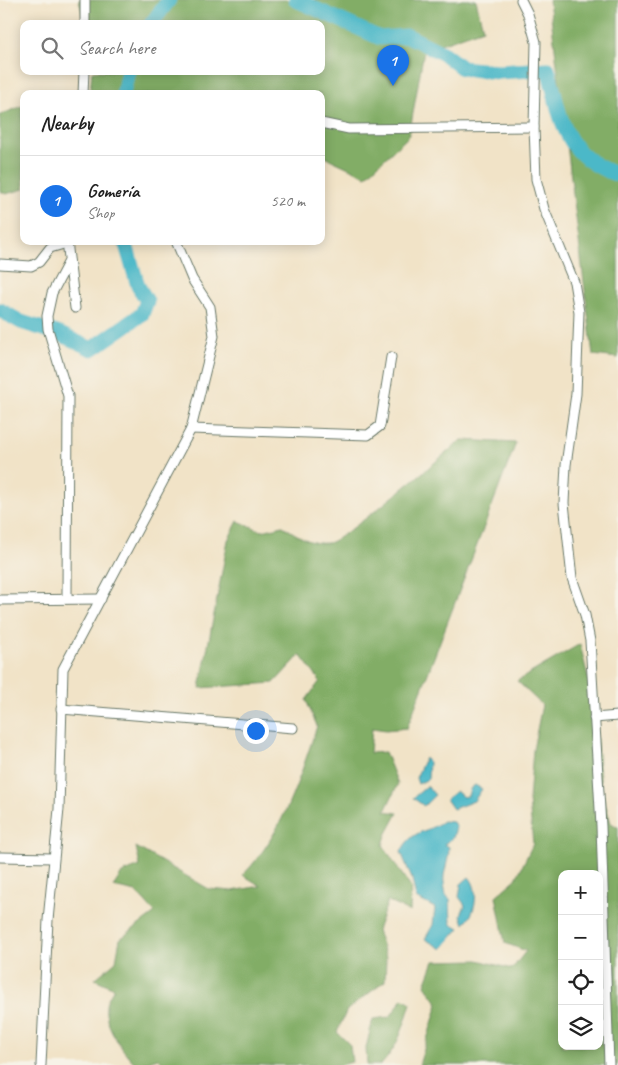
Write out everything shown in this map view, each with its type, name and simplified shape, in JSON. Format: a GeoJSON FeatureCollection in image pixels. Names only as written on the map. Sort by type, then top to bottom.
{"type":"FeatureCollection","features":[{"type":"Feature","properties":{"kind":"street"},"geometry":{"type":"LineString","coordinates":[[85,0],[85,20]]}},
{"type":"Feature","properties":{"kind":"street"},"geometry":{"type":"LineString","coordinates":[[521,0],[528,14],[536,42],[534,81],[536,179],[544,209],[574,282],[579,312],[576,394],[566,465],[564,503],[572,578],[585,615],[590,641],[613,1029],[609,1065]]}},
{"type":"Feature","properties":{"kind":"street"},"geometry":{"type":"LineString","coordinates":[[83,90],[84,75]]}},
{"type":"Feature","properties":{"kind":"street"},"geometry":{"type":"LineString","coordinates":[[325,125],[348,129],[534,127]]}},
{"type":"Feature","properties":{"kind":"street"},"geometry":{"type":"LineString","coordinates":[[0,264],[31,266],[39,262],[50,248],[58,245]]}},
{"type":"Feature","properties":{"kind":"street"},"geometry":{"type":"LineString","coordinates":[[67,245],[75,308]]}},
{"type":"Feature","properties":{"kind":"street"},"geometry":{"type":"LineString","coordinates":[[41,1065],[48,920],[59,809],[63,669],[191,428],[214,336],[214,323],[210,307],[192,279],[178,245]]}},
{"type":"Feature","properties":{"kind":"street"},"geometry":{"type":"LineString","coordinates":[[67,598],[68,396],[48,329],[47,316],[52,293],[69,262]]}},
{"type":"Feature","properties":{"kind":"street"},"geometry":{"type":"LineString","coordinates":[[191,428],[368,435],[380,426],[391,357]]}},
{"type":"Feature","properties":{"kind":"street"},"geometry":{"type":"LineString","coordinates":[[0,600],[101,598]]}},
{"type":"Feature","properties":{"kind":"street"},"geometry":{"type":"LineString","coordinates":[[61,709],[293,728]]}},
{"type":"Feature","properties":{"kind":"street"},"geometry":{"type":"LineString","coordinates":[[594,718],[618,716]]}},
{"type":"Feature","properties":{"kind":"street"},"geometry":{"type":"LineString","coordinates":[[0,857],[53,858]]}},
{"type":"Feature","properties":{"kind":"green space"},"geometry":{"type":"Polygon","coordinates":[[[79,0],[476,0],[483,29],[424,50],[409,136],[366,176],[325,157],[325,90],[90,90],[92,75],[325,75],[325,20],[84,20],[79,0]]]}},
{"type":"Feature","properties":{"kind":"green space"},"geometry":{"type":"Polygon","coordinates":[[[549,0],[618,0],[618,358],[593,355],[549,0]]]}},
{"type":"Feature","properties":{"kind":"green space"},"geometry":{"type":"Polygon","coordinates":[[[20,107],[20,190],[6,194],[0,191],[0,115],[20,107]]]}},
{"type":"Feature","properties":{"kind":"green space"},"geometry":{"type":"Polygon","coordinates":[[[462,440],[516,443],[407,728],[386,730],[372,728],[370,753],[385,752],[398,784],[385,811],[398,813],[386,835],[383,845],[411,888],[410,912],[388,901],[377,930],[386,957],[385,981],[347,1010],[337,1032],[350,1045],[352,1062],[341,1065],[165,1065],[158,1058],[137,1065],[126,1054],[111,1030],[108,1021],[106,1004],[114,988],[95,979],[116,961],[120,939],[155,913],[136,892],[113,887],[122,873],[140,866],[136,847],[209,889],[232,891],[261,886],[243,875],[269,842],[279,824],[296,786],[317,726],[306,700],[320,681],[300,655],[274,683],[200,688],[228,540],[238,521],[262,531],[283,526],[310,541],[328,543],[353,528],[462,440]]]}},
{"type":"Feature","properties":{"kind":"green space"},"geometry":{"type":"Polygon","coordinates":[[[580,644],[593,698],[601,790],[611,823],[618,827],[618,1065],[419,1065],[438,1004],[425,985],[434,961],[478,960],[512,969],[526,951],[505,943],[496,896],[516,879],[533,844],[529,800],[533,750],[542,705],[517,681],[580,644]]]}},
{"type":"Feature","properties":{"kind":"green space"},"geometry":{"type":"Polygon","coordinates":[[[403,998],[411,1003],[396,1044],[381,1065],[367,1065],[366,1048],[373,1019],[390,1017],[403,998]]]}},
{"type":"Feature","properties":{"kind":"water"},"geometry":{"type":"Polygon","coordinates":[[[425,758],[429,762],[428,779],[418,784],[416,778],[425,758]]]}},
{"type":"Feature","properties":{"kind":"water"},"geometry":{"type":"Polygon","coordinates":[[[475,785],[482,789],[474,801],[453,809],[446,799],[456,791],[463,797],[468,796],[470,789],[475,785]]]}},
{"type":"Feature","properties":{"kind":"water"},"geometry":{"type":"Polygon","coordinates":[[[427,786],[435,795],[424,806],[413,798],[427,786]]]}},
{"type":"Feature","properties":{"kind":"water"},"geometry":{"type":"Polygon","coordinates":[[[443,821],[453,822],[456,827],[453,838],[444,844],[449,847],[444,880],[446,895],[450,899],[451,924],[460,928],[442,949],[425,939],[433,925],[435,908],[416,898],[412,879],[401,852],[414,836],[443,821]]]}},
{"type":"Feature","properties":{"kind":"water"},"geometry":{"type":"Polygon","coordinates":[[[469,877],[475,888],[475,901],[474,908],[464,924],[461,915],[465,905],[459,897],[461,884],[469,877]]]}},
{"type":"Feature","properties":{"kind":"waterway"},"geometry":{"type":"LineString","coordinates":[[154,20],[169,0]]}},
{"type":"Feature","properties":{"kind":"waterway"},"geometry":{"type":"LineString","coordinates":[[296,0],[380,38],[408,36],[444,54],[462,68],[498,72],[548,69],[561,119],[574,146],[599,167],[618,175]]}},
{"type":"Feature","properties":{"kind":"waterway"},"geometry":{"type":"LineString","coordinates":[[124,90],[127,75]]}},
{"type":"Feature","properties":{"kind":"waterway"},"geometry":{"type":"LineString","coordinates":[[0,310],[21,322],[60,334],[92,349],[142,314],[147,301],[138,286],[126,245]]}},
{"type":"Feature","properties":{"kind":"place","name":"Gomería"},"geometry":{"type":"Point","coordinates":[393,86]}}]}
